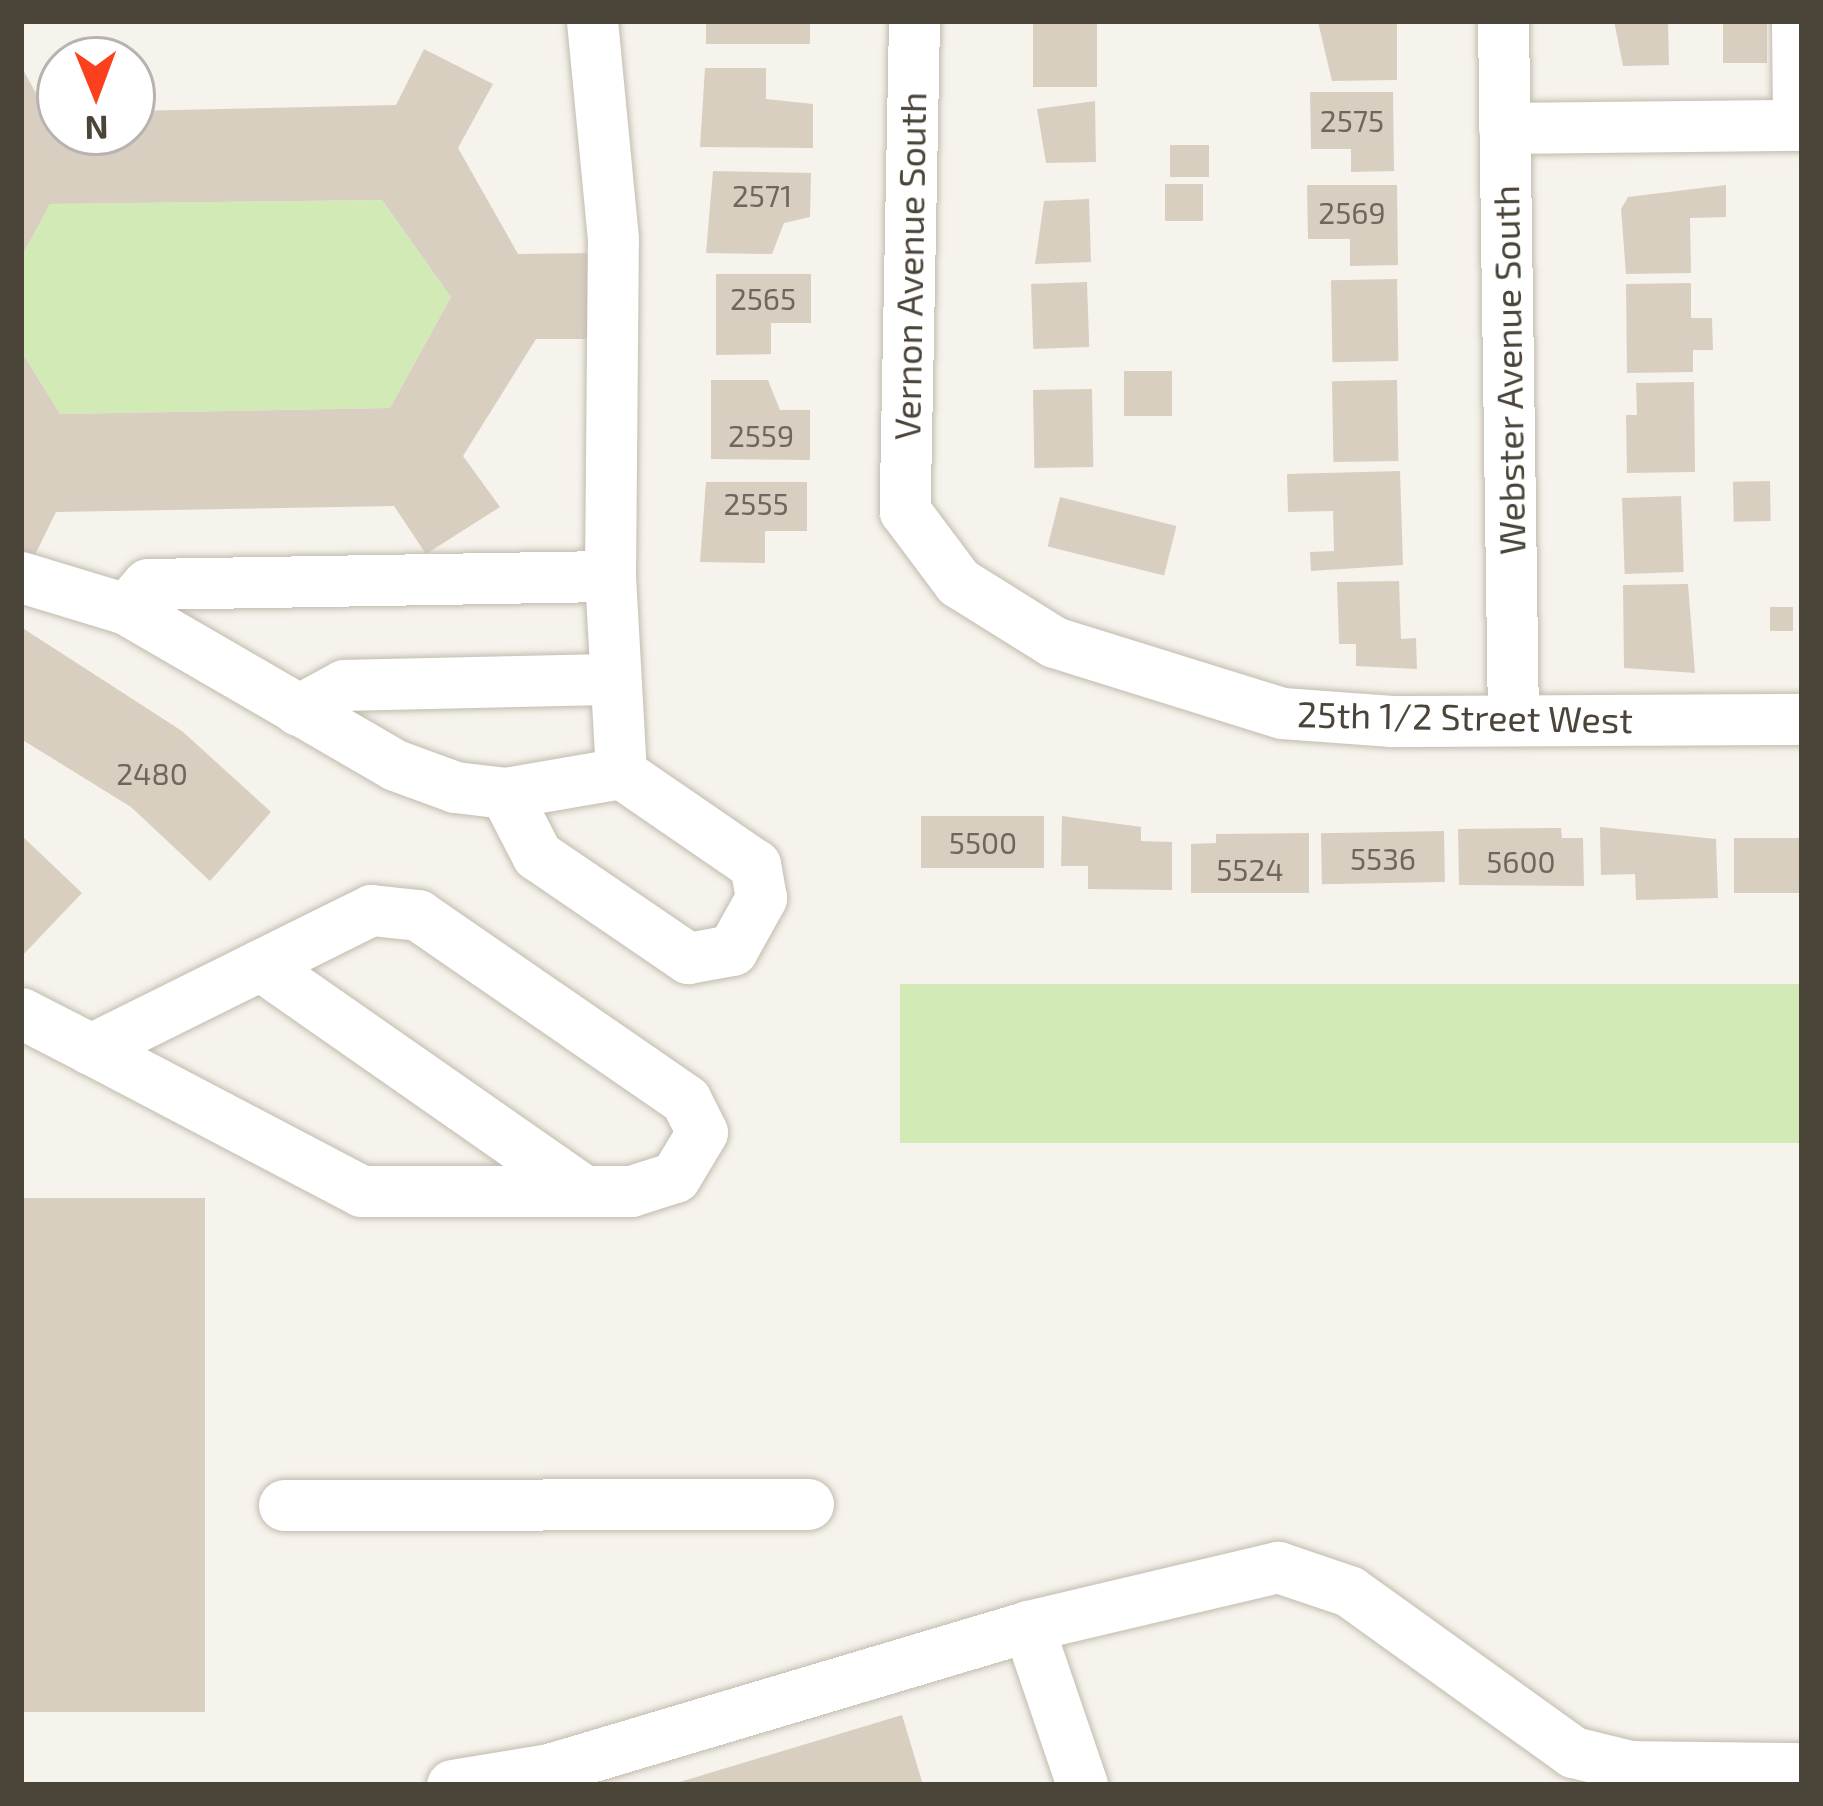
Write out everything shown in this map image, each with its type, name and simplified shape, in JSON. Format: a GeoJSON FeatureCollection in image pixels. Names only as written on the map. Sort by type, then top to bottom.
{"type":"FeatureCollection","features":[{"type":"Feature","properties":{"kind":"street"},"geometry":{"type":"LineString","coordinates":[[592,21],[613,239],[610,576],[621,773]]}},
{"type":"Feature","properties":{"kind":"street","name":"Vernon Avenue South"},"geometry":{"type":"LineString","coordinates":[[905,511],[914,21]]}},
{"type":"Feature","properties":{"kind":"street","name":"Webster Avenue South"},"geometry":{"type":"LineString","coordinates":[[1503,21],[1513,719]]}},
{"type":"Feature","properties":{"kind":"street"},"geometry":{"type":"LineString","coordinates":[[1504,128],[1800,125],[1797,21]]}},
{"type":"Feature","properties":{"kind":"street","name":"25th 1/2 Street West"},"geometry":{"type":"LineString","coordinates":[[905,511],[958,582],[1054,642],[1175,687],[1282,713],[1802,719]]}},
{"type":"Feature","properties":{"kind":"street"},"geometry":{"type":"LineString","coordinates":[[126,609],[148,584],[610,576]]}},
{"type":"Feature","properties":{"kind":"street"},"geometry":{"type":"LineString","coordinates":[[21,578],[126,609],[395,765],[505,793],[621,773],[755,866],[761,898],[732,950],[688,958],[537,855],[505,793]]}},
{"type":"Feature","properties":{"kind":"street"},"geometry":{"type":"LineString","coordinates":[[298,710],[344,685],[614,679]]}},
{"type":"Feature","properties":{"kind":"street"},"geometry":{"type":"LineString","coordinates":[[21,1012],[91,1049],[361,1191],[631,1191],[675,1178],[702,1132],[686,1100],[418,915],[371,910],[91,1049]]}},
{"type":"Feature","properties":{"kind":"street"},"geometry":{"type":"LineString","coordinates":[[260,964],[584,1190]]}},
{"type":"Feature","properties":{"kind":"street"},"geometry":{"type":"LineString","coordinates":[[284,1505],[808,1504]]}},
{"type":"Feature","properties":{"kind":"street"},"geometry":{"type":"LineString","coordinates":[[452,1785],[549,1769],[1028,1626],[1278,1567],[1348,1591],[1574,1752],[1630,1766],[1802,1768]]}},
{"type":"Feature","properties":{"kind":"street"},"geometry":{"type":"LineString","coordinates":[[1028,1626],[1082,1785]]}},
{"type":"Feature","properties":{"kind":"green space"},"geometry":{"type":"Polygon","coordinates":[[[382,200],[451,297],[390,408],[60,414],[21,351],[21,258],[50,204],[382,200]]]}},
{"type":"Feature","properties":{"kind":"green space"},"geometry":{"type":"Polygon","coordinates":[[[900,984],[1802,984],[1802,1143],[900,1143],[900,984]]]}},
{"type":"Feature","properties":{"kind":"building"},"geometry":{"type":"Polygon","coordinates":[[[706,21],[810,21],[810,44],[706,44],[706,21]]]}},
{"type":"Feature","properties":{"kind":"building"},"geometry":{"type":"Polygon","coordinates":[[[1033,21],[1097,21],[1097,87],[1033,87],[1033,21]]]}},
{"type":"Feature","properties":{"kind":"building"},"geometry":{"type":"Polygon","coordinates":[[[1397,21],[1397,80],[1332,81],[1318,22],[1397,21]]]}},
{"type":"Feature","properties":{"kind":"building"},"geometry":{"type":"Polygon","coordinates":[[[1614,21],[1668,21],[1669,65],[1623,66],[1614,21]]]}},
{"type":"Feature","properties":{"kind":"building"},"geometry":{"type":"Polygon","coordinates":[[[1723,21],[1767,21],[1767,63],[1723,63],[1723,21]]]}},
{"type":"Feature","properties":{"kind":"building"},"geometry":{"type":"Polygon","coordinates":[[[424,49],[493,84],[458,148],[518,254],[597,253],[599,339],[536,339],[463,456],[500,507],[426,554],[394,506],[56,512],[29,567],[21,562],[21,351],[60,414],[390,408],[451,297],[382,200],[50,204],[21,258],[21,66],[36,93],[36,156],[156,156],[156,110],[396,105],[424,49]]]}},
{"type":"Feature","properties":{"kind":"building"},"geometry":{"type":"Polygon","coordinates":[[[705,68],[766,68],[766,99],[813,104],[813,148],[700,147],[705,68]]]}},
{"type":"Feature","properties":{"kind":"building"},"geometry":{"type":"Polygon","coordinates":[[[1310,92],[1393,92],[1394,171],[1351,172],[1351,149],[1311,149],[1310,92]]]}},
{"type":"Feature","properties":{"kind":"building"},"geometry":{"type":"Polygon","coordinates":[[[1095,101],[1096,162],[1046,163],[1037,109],[1095,101]]]}},
{"type":"Feature","properties":{"kind":"building"},"geometry":{"type":"Polygon","coordinates":[[[1170,145],[1209,145],[1209,177],[1170,177],[1170,145]]]}},
{"type":"Feature","properties":{"kind":"building"},"geometry":{"type":"Polygon","coordinates":[[[713,171],[811,173],[810,217],[784,223],[772,254],[706,253],[713,171]]]}},
{"type":"Feature","properties":{"kind":"building"},"geometry":{"type":"Polygon","coordinates":[[[1165,184],[1203,184],[1203,221],[1165,221],[1165,184]]]}},
{"type":"Feature","properties":{"kind":"building"},"geometry":{"type":"Polygon","coordinates":[[[1307,185],[1397,185],[1398,265],[1350,266],[1350,239],[1308,239],[1307,185]]]}},
{"type":"Feature","properties":{"kind":"building"},"geometry":{"type":"Polygon","coordinates":[[[1726,185],[1726,217],[1690,218],[1691,273],[1626,274],[1621,209],[1628,197],[1726,185]]]}},
{"type":"Feature","properties":{"kind":"building"},"geometry":{"type":"Polygon","coordinates":[[[1089,199],[1091,262],[1035,264],[1044,201],[1089,199]]]}},
{"type":"Feature","properties":{"kind":"building"},"geometry":{"type":"Polygon","coordinates":[[[716,274],[811,274],[811,323],[771,323],[771,354],[716,355],[716,274]]]}},
{"type":"Feature","properties":{"kind":"building"},"geometry":{"type":"Polygon","coordinates":[[[1397,279],[1398,361],[1332,362],[1331,280],[1397,279]]]}},
{"type":"Feature","properties":{"kind":"building"},"geometry":{"type":"Polygon","coordinates":[[[1087,282],[1089,347],[1033,349],[1031,284],[1087,282]]]}},
{"type":"Feature","properties":{"kind":"building"},"geometry":{"type":"Polygon","coordinates":[[[1691,283],[1691,318],[1712,318],[1713,350],[1693,350],[1693,372],[1627,373],[1626,284],[1691,283]]]}},
{"type":"Feature","properties":{"kind":"building"},"geometry":{"type":"Polygon","coordinates":[[[1124,371],[1172,371],[1172,416],[1124,416],[1124,371]]]}},
{"type":"Feature","properties":{"kind":"building"},"geometry":{"type":"Polygon","coordinates":[[[711,380],[768,380],[780,410],[810,410],[810,460],[711,459],[711,380]]]}},
{"type":"Feature","properties":{"kind":"building"},"geometry":{"type":"Polygon","coordinates":[[[1397,380],[1398,461],[1333,462],[1332,381],[1397,380]]]}},
{"type":"Feature","properties":{"kind":"building"},"geometry":{"type":"Polygon","coordinates":[[[1694,382],[1695,472],[1627,473],[1626,415],[1637,415],[1636,383],[1694,382]]]}},
{"type":"Feature","properties":{"kind":"building"},"geometry":{"type":"Polygon","coordinates":[[[1092,389],[1093,467],[1034,468],[1033,390],[1092,389]]]}},
{"type":"Feature","properties":{"kind":"building"},"geometry":{"type":"Polygon","coordinates":[[[1400,471],[1403,565],[1311,571],[1310,552],[1334,551],[1333,511],[1288,512],[1287,474],[1400,471]]]}},
{"type":"Feature","properties":{"kind":"building"},"geometry":{"type":"Polygon","coordinates":[[[1770,481],[1771,521],[1734,522],[1733,482],[1770,481]]]}},
{"type":"Feature","properties":{"kind":"building"},"geometry":{"type":"Polygon","coordinates":[[[706,482],[807,482],[807,531],[765,531],[765,563],[700,562],[706,482]]]}},
{"type":"Feature","properties":{"kind":"building"},"geometry":{"type":"Polygon","coordinates":[[[1681,496],[1684,572],[1625,574],[1622,498],[1681,496]]]}},
{"type":"Feature","properties":{"kind":"building"},"geometry":{"type":"Polygon","coordinates":[[[1060,497],[1176,526],[1164,576],[1048,546],[1060,497]]]}},
{"type":"Feature","properties":{"kind":"building"},"geometry":{"type":"Polygon","coordinates":[[[1399,581],[1401,639],[1416,638],[1417,669],[1356,666],[1356,644],[1339,644],[1337,582],[1399,581]]]}},
{"type":"Feature","properties":{"kind":"building"},"geometry":{"type":"Polygon","coordinates":[[[1688,584],[1695,673],[1624,668],[1623,585],[1688,584]]]}},
{"type":"Feature","properties":{"kind":"building"},"geometry":{"type":"Polygon","coordinates":[[[1770,607],[1793,607],[1793,631],[1770,631],[1770,607]]]}},
{"type":"Feature","properties":{"kind":"building"},"geometry":{"type":"Polygon","coordinates":[[[21,627],[182,731],[271,812],[210,881],[131,807],[21,739],[21,627]]]}},
{"type":"Feature","properties":{"kind":"building"},"geometry":{"type":"Polygon","coordinates":[[[921,816],[1044,816],[1044,868],[921,868],[921,816]]]}},
{"type":"Feature","properties":{"kind":"building"},"geometry":{"type":"Polygon","coordinates":[[[1062,816],[1141,827],[1141,841],[1172,842],[1172,890],[1088,889],[1088,866],[1061,866],[1062,816]]]}},
{"type":"Feature","properties":{"kind":"building"},"geometry":{"type":"Polygon","coordinates":[[[1600,827],[1716,839],[1718,898],[1636,900],[1635,874],[1601,875],[1600,827]]]}},
{"type":"Feature","properties":{"kind":"building"},"geometry":{"type":"Polygon","coordinates":[[[1561,828],[1562,838],[1583,838],[1584,886],[1459,885],[1458,829],[1561,828]]]}},
{"type":"Feature","properties":{"kind":"building"},"geometry":{"type":"Polygon","coordinates":[[[1444,831],[1445,882],[1322,884],[1321,833],[1444,831]]]}},
{"type":"Feature","properties":{"kind":"building"},"geometry":{"type":"Polygon","coordinates":[[[1309,833],[1309,893],[1191,893],[1191,844],[1216,843],[1216,834],[1309,833]]]}},
{"type":"Feature","properties":{"kind":"building"},"geometry":{"type":"Polygon","coordinates":[[[21,835],[82,893],[21,957],[21,835]]]}},
{"type":"Feature","properties":{"kind":"building"},"geometry":{"type":"Polygon","coordinates":[[[1734,838],[1802,838],[1802,893],[1734,893],[1734,838]]]}},
{"type":"Feature","properties":{"kind":"building"},"geometry":{"type":"Polygon","coordinates":[[[21,1198],[205,1198],[205,1712],[21,1712],[21,1198]]]}},
{"type":"Feature","properties":{"kind":"building"},"geometry":{"type":"Polygon","coordinates":[[[902,1715],[923,1785],[673,1785],[673,1784],[902,1715]]]}}]}
